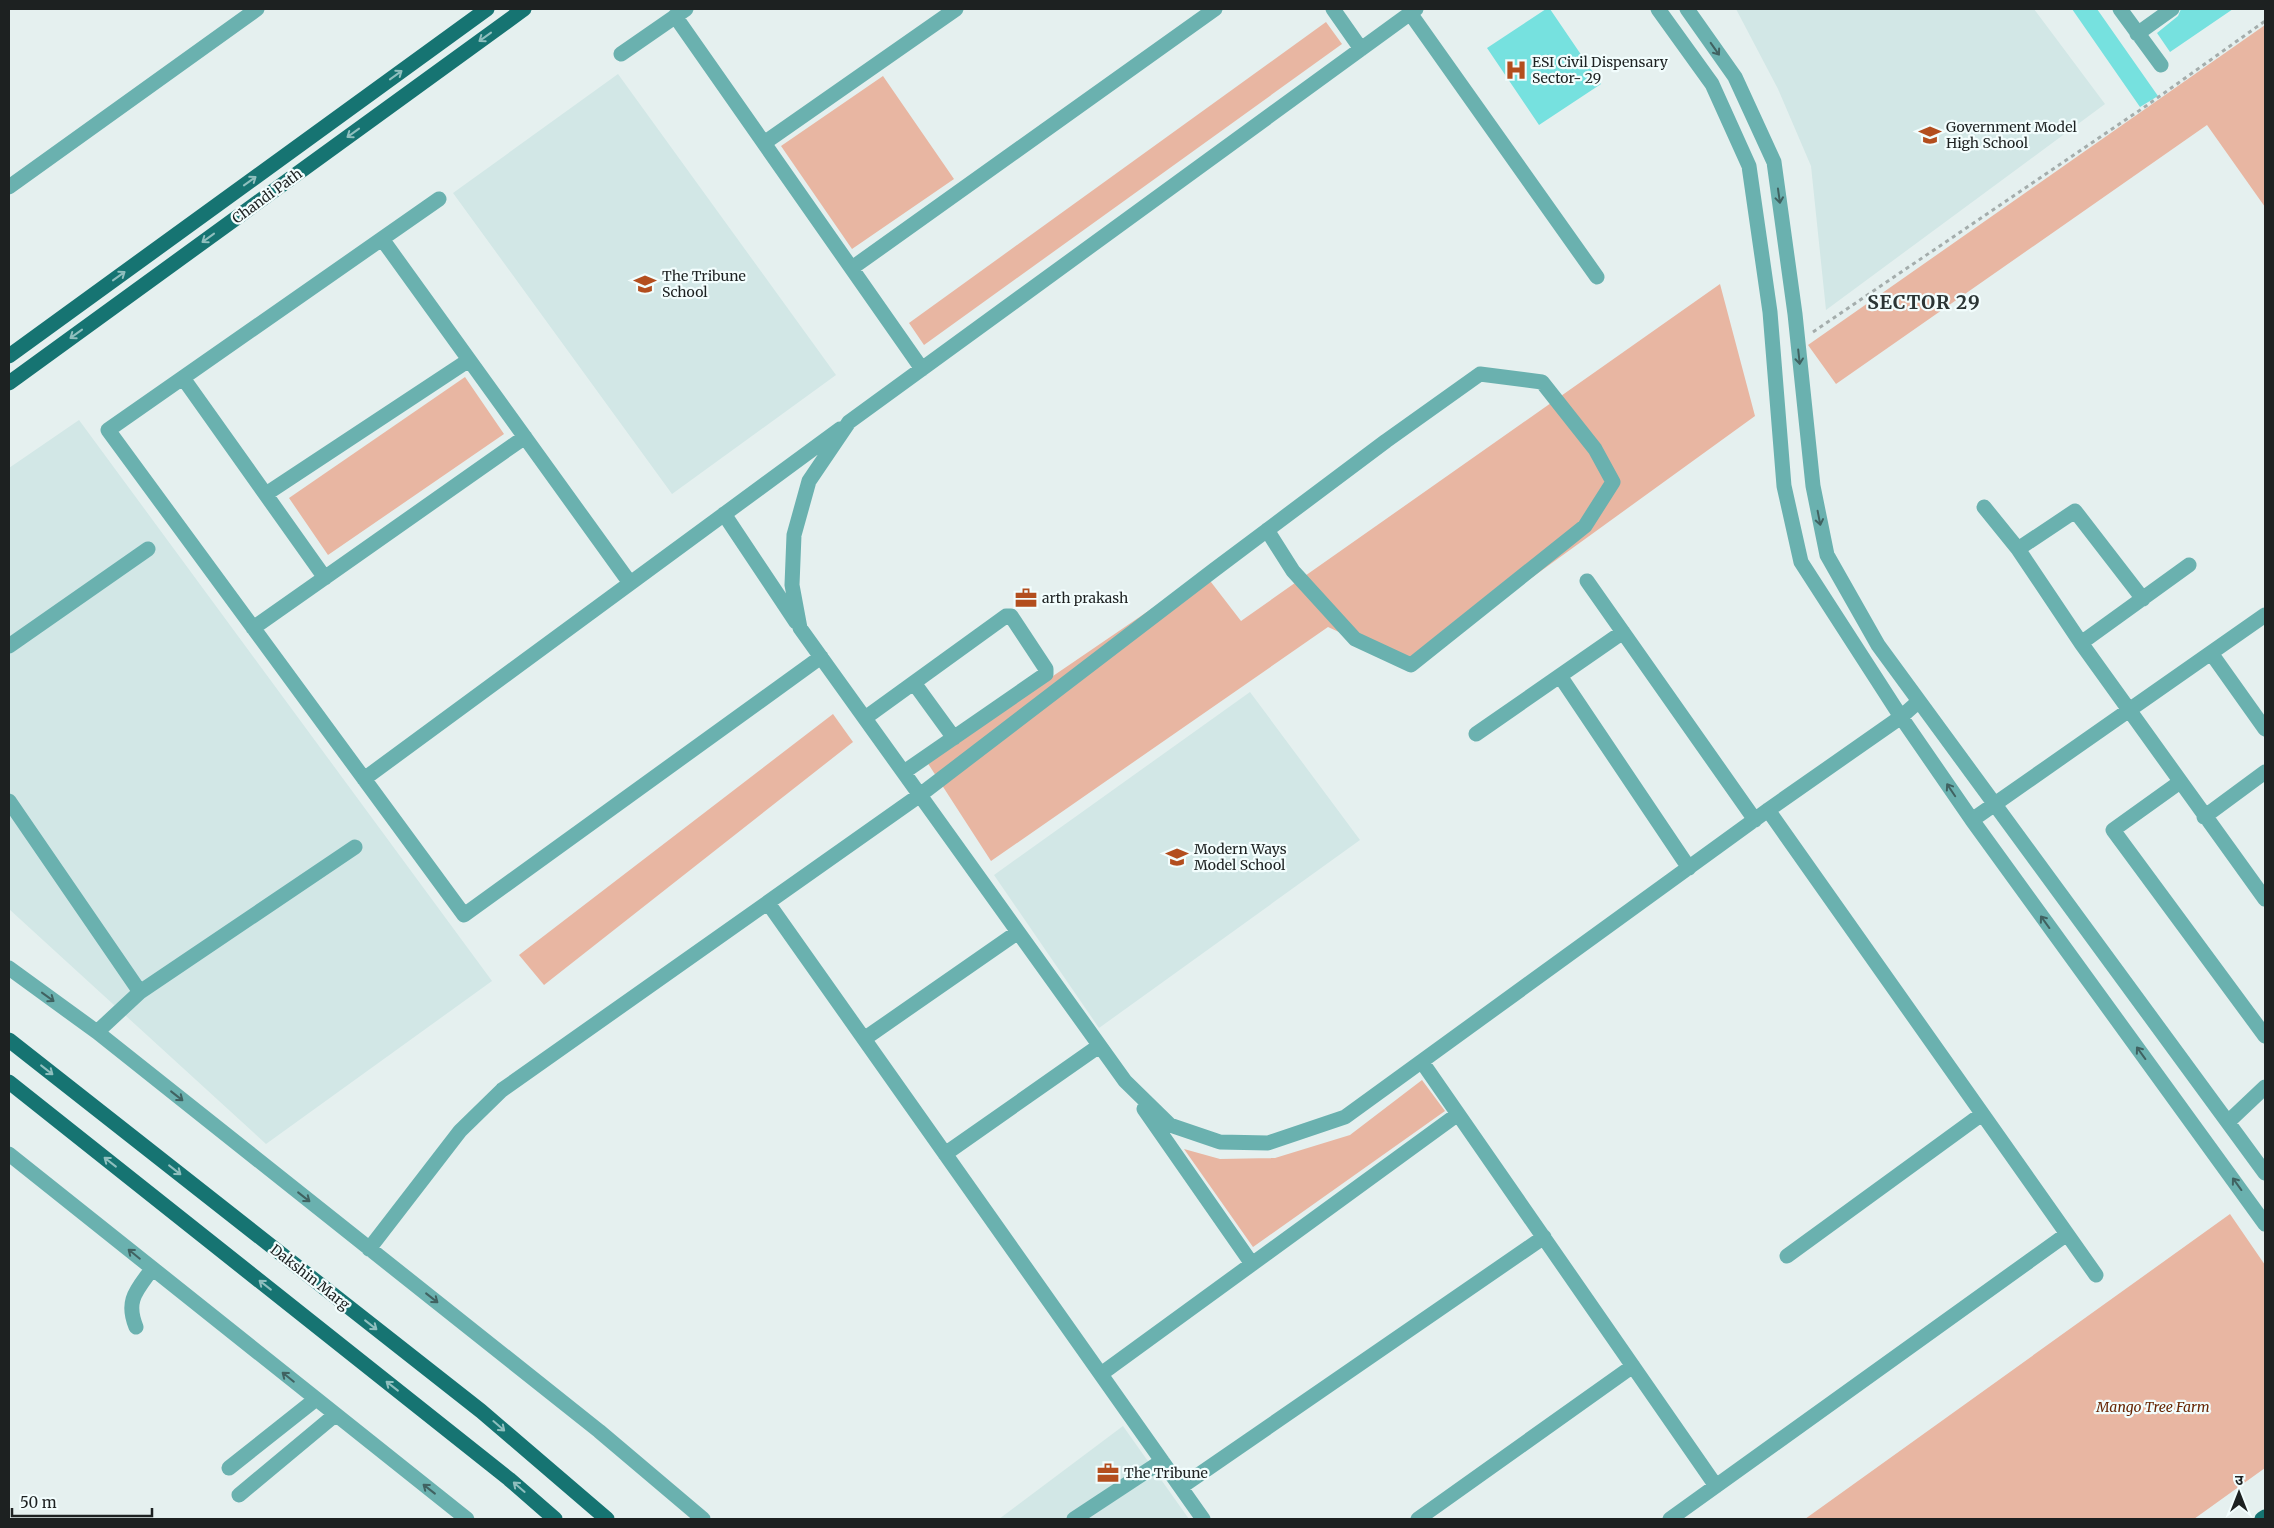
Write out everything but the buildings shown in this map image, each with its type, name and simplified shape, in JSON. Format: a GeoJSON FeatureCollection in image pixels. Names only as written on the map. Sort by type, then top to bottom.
{"type":"FeatureCollection","features":[{"type":"Feature","properties":{"kind":"main road","name":"Chandi Path"},"geometry":{"type":"LineString","coordinates":[[9,356],[487,9]]}},
{"type":"Feature","properties":{"kind":"main road","name":"Chandi Path"},"geometry":{"type":"LineString","coordinates":[[9,383],[524,9]]}},
{"type":"Feature","properties":{"kind":"main road","name":"Dakshin Marg"},"geometry":{"type":"LineString","coordinates":[[9,1040],[481,1411],[607,1519]]}},
{"type":"Feature","properties":{"kind":"main road"},"geometry":{"type":"LineString","coordinates":[[9,1082],[502,1472],[555,1519]]}},
{"type":"Feature","properties":{"kind":"street"},"geometry":{"type":"LineString","coordinates":[[764,143],[956,9]]}},
{"type":"Feature","properties":{"kind":"street"},"geometry":{"type":"LineString","coordinates":[[852,268],[1215,9]]}},
{"type":"Feature","properties":{"kind":"street"},"geometry":{"type":"LineString","coordinates":[[1333,9],[1361,49]]}},
{"type":"Feature","properties":{"kind":"street"},"geometry":{"type":"LineString","coordinates":[[1687,9],[1735,77],[1774,162],[1798,342],[1813,486],[1827,555],[1878,645],[2265,1173]]}},
{"type":"Feature","properties":{"kind":"street"},"geometry":{"type":"LineString","coordinates":[[2120,9],[2161,64]]}},
{"type":"Feature","properties":{"kind":"street"},"geometry":{"type":"LineString","coordinates":[[2138,34],[2172,9]]}},
{"type":"Feature","properties":{"kind":"street"},"geometry":{"type":"LineString","coordinates":[[1662,10],[1712,84],[1749,166],[1770,312],[1784,486],[1801,562],[1901,717],[1972,820],[2265,1224]]}},
{"type":"Feature","properties":{"kind":"street"},"geometry":{"type":"LineString","coordinates":[[9,187],[250,11]]}},
{"type":"Feature","properties":{"kind":"street"},"geometry":{"type":"LineString","coordinates":[[364,779],[849,422],[1413,11],[1597,278]]}},
{"type":"Feature","properties":{"kind":"street"},"geometry":{"type":"LineString","coordinates":[[621,54],[681,12],[764,143],[922,369]]}},
{"type":"Feature","properties":{"kind":"street"},"geometry":{"type":"LineString","coordinates":[[439,199],[108,430],[464,915],[821,657]]}},
{"type":"Feature","properties":{"kind":"street"},"geometry":{"type":"LineString","coordinates":[[382,239],[630,583]]}},
{"type":"Feature","properties":{"kind":"street"},"geometry":{"type":"LineString","coordinates":[[266,494],[469,360]]}},
{"type":"Feature","properties":{"kind":"street"},"geometry":{"type":"LineString","coordinates":[[370,1249],[460,1130],[502,1090],[920,795],[1267,530],[1480,374],[1542,382],[1595,449],[1613,482],[1585,526],[1411,666],[1355,639],[1293,571],[1267,530]]}},
{"type":"Feature","properties":{"kind":"street"},"geometry":{"type":"LineString","coordinates":[[182,378],[325,578]]}},
{"type":"Feature","properties":{"kind":"street"},"geometry":{"type":"LineString","coordinates":[[800,628],[792,585],[794,535],[809,481],[849,422]]}},
{"type":"Feature","properties":{"kind":"street"},"geometry":{"type":"LineString","coordinates":[[254,628],[525,437]]}},
{"type":"Feature","properties":{"kind":"street"},"geometry":{"type":"LineString","coordinates":[[1984,507],[2018,549],[2080,643],[2265,899]]}},
{"type":"Feature","properties":{"kind":"street"},"geometry":{"type":"LineString","coordinates":[[2018,549],[2075,511],[2143,599]]}},
{"type":"Feature","properties":{"kind":"street"},"geometry":{"type":"LineString","coordinates":[[724,514],[800,628],[1124,1081],[1252,1264]]}},
{"type":"Feature","properties":{"kind":"street"},"geometry":{"type":"LineString","coordinates":[[9,646],[148,549]]}},
{"type":"Feature","properties":{"kind":"street"},"geometry":{"type":"LineString","coordinates":[[2080,643],[2189,565]]}},
{"type":"Feature","properties":{"kind":"street"},"geometry":{"type":"LineString","coordinates":[[1587,581],[1755,820]]}},
{"type":"Feature","properties":{"kind":"street"},"geometry":{"type":"LineString","coordinates":[[1972,820],[2265,615]]}},
{"type":"Feature","properties":{"kind":"street"},"geometry":{"type":"LineString","coordinates":[[865,718],[1006,616],[1011,616],[1046,669],[1046,674],[904,772]]}},
{"type":"Feature","properties":{"kind":"street"},"geometry":{"type":"LineString","coordinates":[[1476,734],[1622,632]]}},
{"type":"Feature","properties":{"kind":"street"},"geometry":{"type":"LineString","coordinates":[[2211,653],[2265,729]]}},
{"type":"Feature","properties":{"kind":"street"},"geometry":{"type":"LineString","coordinates":[[1560,676],[1689,868]]}},
{"type":"Feature","properties":{"kind":"street"},"geometry":{"type":"LineString","coordinates":[[914,682],[954,738]]}},
{"type":"Feature","properties":{"kind":"street"},"geometry":{"type":"LineString","coordinates":[[1124,1081],[1170,1125],[1220,1142],[1268,1143],[1345,1118],[1768,810],[1901,717],[1919,701]]}},
{"type":"Feature","properties":{"kind":"street"},"geometry":{"type":"LineString","coordinates":[[2204,817],[2265,772]]}},
{"type":"Feature","properties":{"kind":"street"},"geometry":{"type":"LineString","coordinates":[[2180,782],[2113,830],[2265,1036]]}},
{"type":"Feature","properties":{"kind":"street"},"geometry":{"type":"LineString","coordinates":[[9,801],[140,992]]}},
{"type":"Feature","properties":{"kind":"street"},"geometry":{"type":"LineString","coordinates":[[1768,810],[2096,1275]]}},
{"type":"Feature","properties":{"kind":"street"},"geometry":{"type":"LineString","coordinates":[[97,1032],[140,992],[355,847]]}},
{"type":"Feature","properties":{"kind":"street"},"geometry":{"type":"LineString","coordinates":[[768,903],[1203,1519]]}},
{"type":"Feature","properties":{"kind":"street"},"geometry":{"type":"LineString","coordinates":[[864,1039],[1018,932]]}},
{"type":"Feature","properties":{"kind":"street"},"geometry":{"type":"LineString","coordinates":[[9,968],[97,1032],[599,1431],[703,1519]]}},
{"type":"Feature","properties":{"kind":"street"},"geometry":{"type":"LineString","coordinates":[[945,1154],[1099,1046]]}},
{"type":"Feature","properties":{"kind":"street"},"geometry":{"type":"LineString","coordinates":[[1422,1062],[1716,1486]]}},
{"type":"Feature","properties":{"kind":"street"},"geometry":{"type":"LineString","coordinates":[[2228,1122],[2265,1087]]}},
{"type":"Feature","properties":{"kind":"street"},"geometry":{"type":"LineString","coordinates":[[1101,1374],[1458,1114]]}},
{"type":"Feature","properties":{"kind":"street"},"geometry":{"type":"LineString","coordinates":[[1787,1256],[1982,1114]]}},
{"type":"Feature","properties":{"kind":"street"},"geometry":{"type":"LineString","coordinates":[[9,1154],[467,1519]]}},
{"type":"Feature","properties":{"kind":"street"},"geometry":{"type":"LineString","coordinates":[[1670,1519],[2067,1234]]}},
{"type":"Feature","properties":{"kind":"street"},"geometry":{"type":"LineString","coordinates":[[1181,1487],[1544,1237]]}},
{"type":"Feature","properties":{"kind":"street"},"geometry":{"type":"LineString","coordinates":[[136,1327],[131,1305],[135,1292],[152,1268]]}},
{"type":"Feature","properties":{"kind":"street"},"geometry":{"type":"LineString","coordinates":[[1418,1519],[1633,1366]]}},
{"type":"Feature","properties":{"kind":"street"},"geometry":{"type":"LineString","coordinates":[[229,1468],[316,1399]]}},
{"type":"Feature","properties":{"kind":"street"},"geometry":{"type":"LineString","coordinates":[[239,1495],[335,1415]]}},
{"type":"Feature","properties":{"kind":"street"},"geometry":{"type":"LineString","coordinates":[[1074,1519],[1162,1461]]}},
{"type":"Feature","properties":{"kind":"path"},"geometry":{"type":"LineString","coordinates":[[1798,342],[2146,106],[2265,21]]}},
{"type":"Feature","properties":{"kind":"shaded area","name":"Government Model High School"},"geometry":{"type":"Polygon","coordinates":[[[1736,9],[2034,9],[2105,104],[1826,310],[1811,166],[1778,89],[1736,9]]]}},
{"type":"Feature","properties":{"kind":"shaded area","name":"The Tribune School"},"geometry":{"type":"Polygon","coordinates":[[[618,74],[836,375],[672,494],[453,193],[618,74]]]}},
{"type":"Feature","properties":{"kind":"shaded area"},"geometry":{"type":"Polygon","coordinates":[[[79,420],[492,981],[266,1144],[9,909],[9,468],[79,420]]]}},
{"type":"Feature","properties":{"kind":"shaded area","name":"Modern Ways Model School"},"geometry":{"type":"Polygon","coordinates":[[[1250,692],[1360,840],[1099,1028],[994,875],[1250,692]]]}},
{"type":"Feature","properties":{"kind":"shaded area","name":"The Tribune"},"geometry":{"type":"Polygon","coordinates":[[[1123,1426],[1189,1519],[999,1519],[1123,1426]]]}},
{"type":"Feature","properties":{"kind":"green space"},"geometry":{"type":"Polygon","coordinates":[[[1326,22],[1342,44],[924,345],[909,323],[1326,22]]]}},
{"type":"Feature","properties":{"kind":"green space"},"geometry":{"type":"Polygon","coordinates":[[[2265,25],[2265,207],[2207,125],[1836,384],[1808,345],[2265,25]]]}},
{"type":"Feature","properties":{"kind":"green space"},"geometry":{"type":"Polygon","coordinates":[[[883,76],[954,179],[852,249],[781,146],[883,76]]]}},
{"type":"Feature","properties":{"kind":"green space"},"geometry":{"type":"Polygon","coordinates":[[[1720,284],[1755,416],[1411,665],[1328,627],[991,861],[927,762],[1204,573],[1241,621],[1720,284]]]}},
{"type":"Feature","properties":{"kind":"green space"},"geometry":{"type":"Polygon","coordinates":[[[465,377],[504,434],[328,555],[289,498],[465,377]]]}},
{"type":"Feature","properties":{"kind":"green space"},"geometry":{"type":"Polygon","coordinates":[[[833,714],[853,742],[544,985],[519,955],[833,714]]]}},
{"type":"Feature","properties":{"kind":"green space"},"geometry":{"type":"Polygon","coordinates":[[[1422,1080],[1445,1111],[1253,1247],[1184,1149],[1220,1159],[1275,1158],[1350,1135],[1422,1080]]]}},
{"type":"Feature","properties":{"kind":"green space","name":"Mango Tree Farm"},"geometry":{"type":"Polygon","coordinates":[[[2230,1214],[2265,1265],[2265,1468],[2194,1519],[1805,1519],[2230,1214]]]}},
{"type":"Feature","properties":{"kind":"place","name":"ESI Civil Dispensary Sector- 29"},"geometry":{"type":"Point","coordinates":[1516,70]}},
{"type":"Feature","properties":{"kind":"place","name":"Government Model High School"},"geometry":{"type":"Point","coordinates":[1930,135]}},
{"type":"Feature","properties":{"kind":"place","name":"The Tribune School"},"geometry":{"type":"Point","coordinates":[645,284]}},
{"type":"Feature","properties":{"kind":"place","name":"arth prakash"},"geometry":{"type":"Point","coordinates":[1026,598]}},
{"type":"Feature","properties":{"kind":"place","name":"Modern Ways Model School"},"geometry":{"type":"Point","coordinates":[1177,857]}},
{"type":"Feature","properties":{"kind":"place","name":"The Tribune"},"geometry":{"type":"Point","coordinates":[1108,1473]}},
{"type":"Feature","properties":{"kind":"district","name":"SECTOR 29"},"geometry":{"type":"Point","coordinates":[1924,302]}}]}
